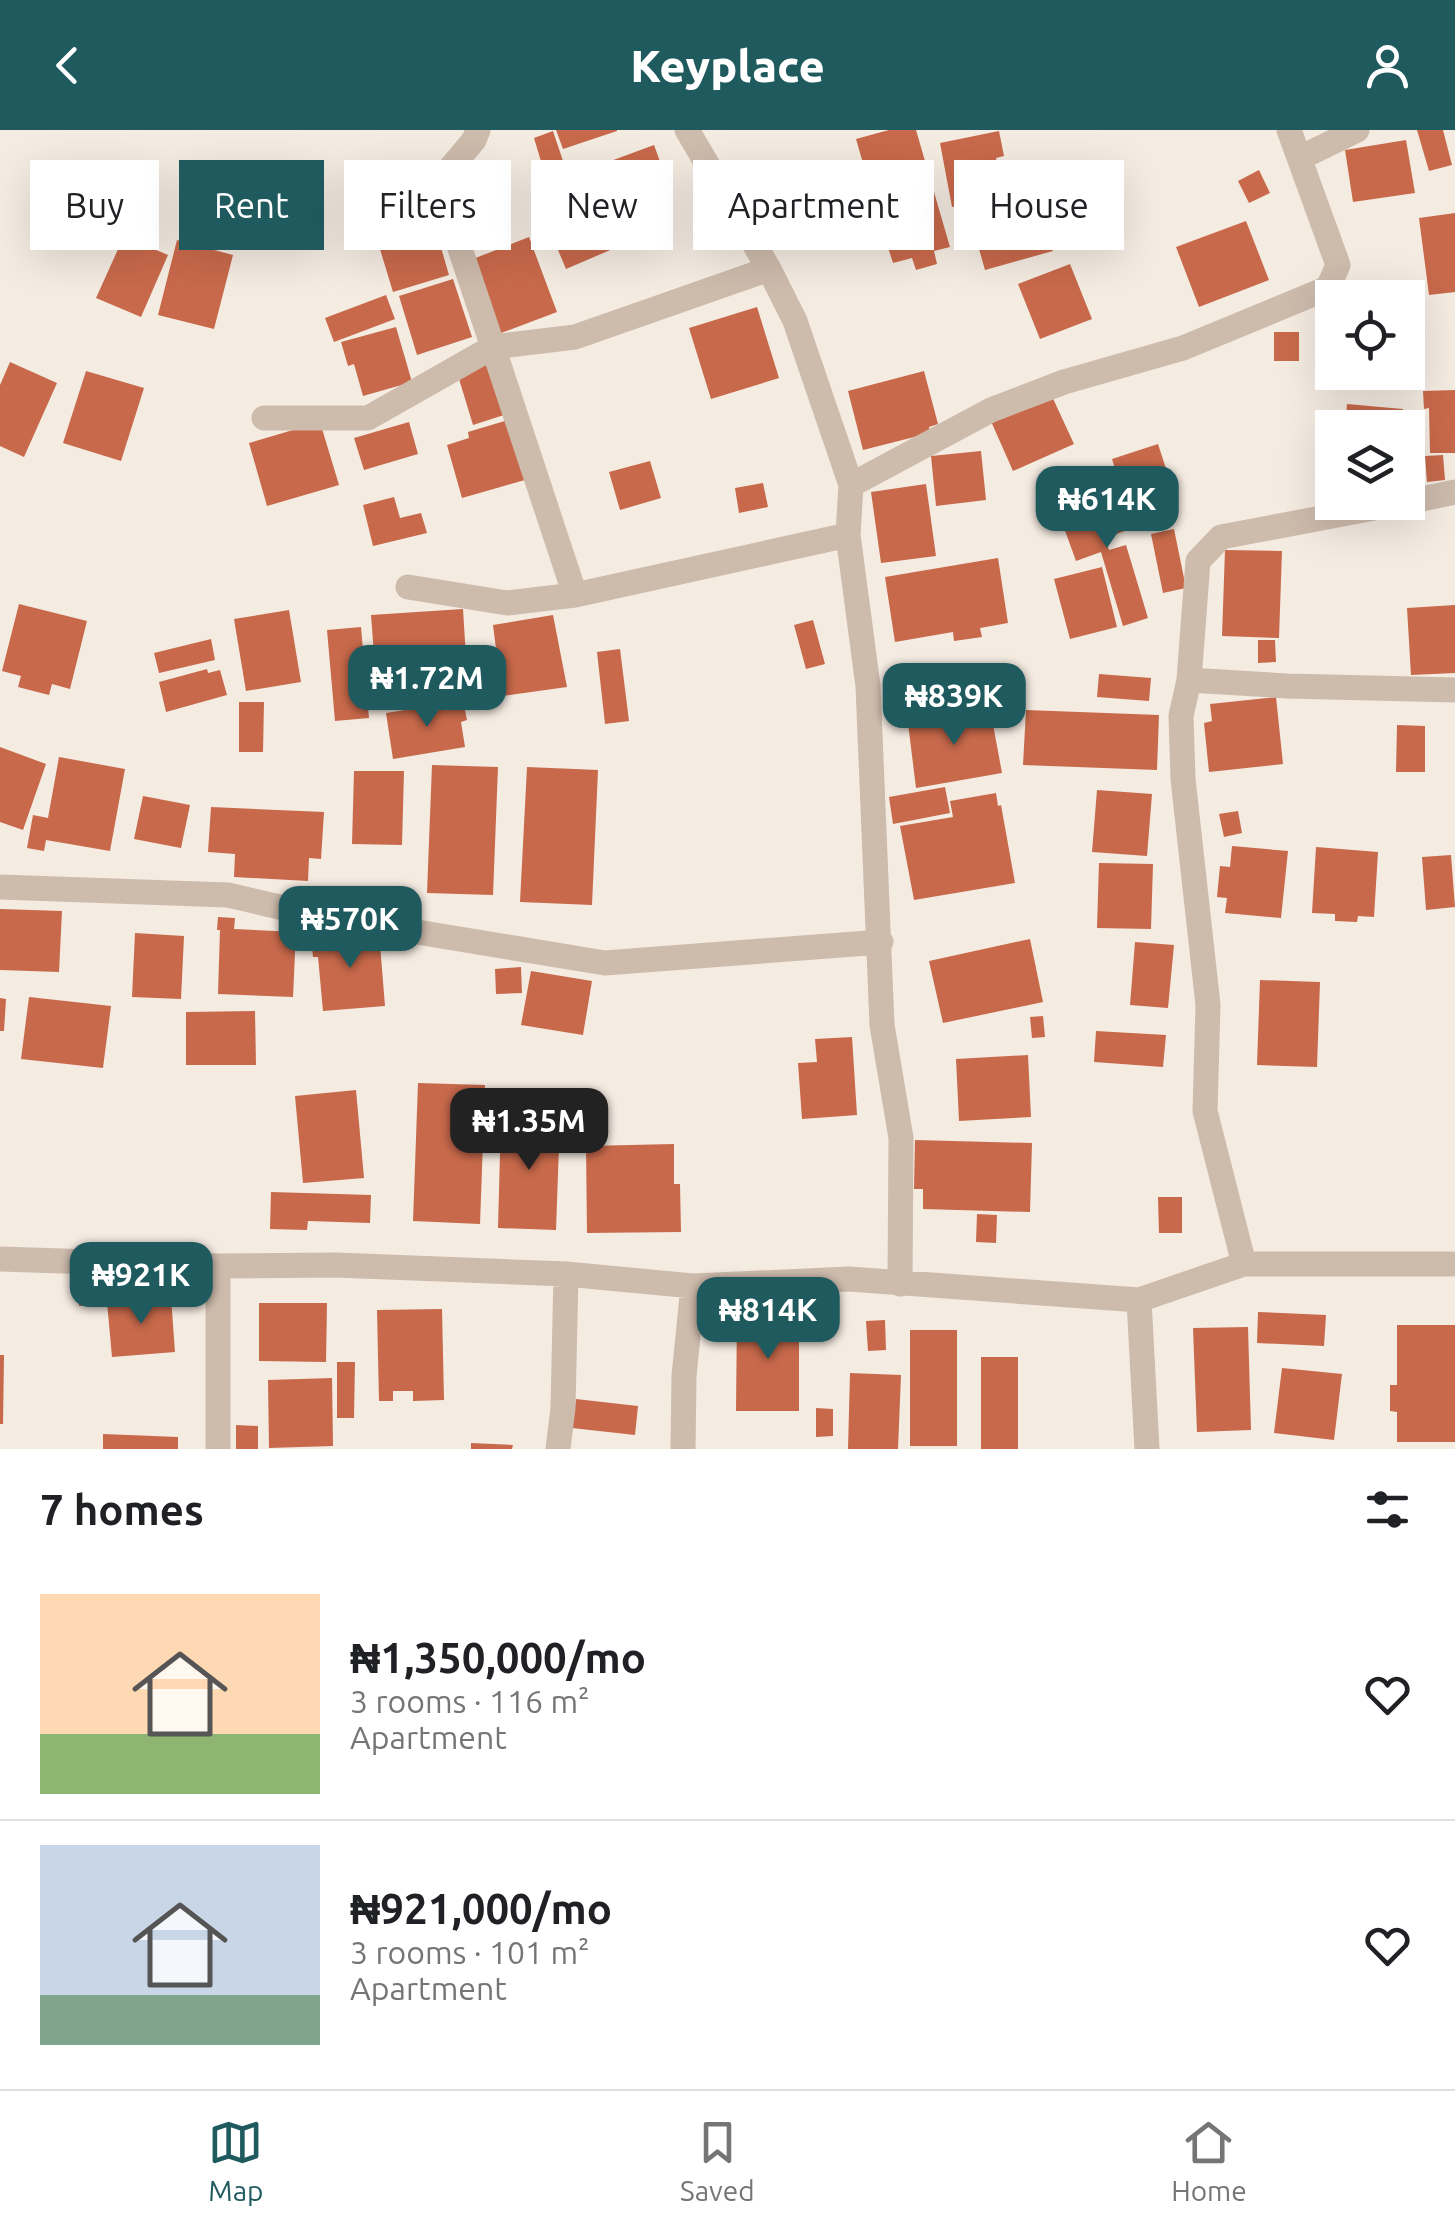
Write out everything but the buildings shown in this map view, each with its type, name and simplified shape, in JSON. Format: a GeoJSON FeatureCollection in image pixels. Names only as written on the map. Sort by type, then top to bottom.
{"type":"FeatureCollection","features":[{"type":"Feature","properties":{"kind":"street"},"geometry":{"type":"LineString","coordinates":[[478,130],[438,182],[575,595]]}},
{"type":"Feature","properties":{"kind":"street"},"geometry":{"type":"LineString","coordinates":[[687,130],[795,321],[851,485],[848,535],[868,686],[882,1026],[901,1138],[900,1284]]}},
{"type":"Feature","properties":{"kind":"street"},"geometry":{"type":"LineString","coordinates":[[851,485],[991,410],[1064,382],[1183,348],[1328,288],[1338,265],[1289,130]]}},
{"type":"Feature","properties":{"kind":"street"},"geometry":{"type":"LineString","coordinates":[[1300,158],[1357,130]]}},
{"type":"Feature","properties":{"kind":"street"},"geometry":{"type":"LineString","coordinates":[[264,418],[368,418],[493,347],[576,337],[769,269]]}},
{"type":"Feature","properties":{"kind":"street"},"geometry":{"type":"LineString","coordinates":[[1425,498],[1455,492]]}},
{"type":"Feature","properties":{"kind":"street"},"geometry":{"type":"LineString","coordinates":[[1244,1264],[1205,1111],[1208,1005],[1182,764],[1181,716],[1189,680],[1198,561],[1221,537],[1315,519]]}},
{"type":"Feature","properties":{"kind":"street"},"geometry":{"type":"LineString","coordinates":[[408,587],[507,603],[575,595],[848,535]]}},
{"type":"Feature","properties":{"kind":"street"},"geometry":{"type":"LineString","coordinates":[[1189,680],[1455,690]]}},
{"type":"Feature","properties":{"kind":"street"},"geometry":{"type":"LineString","coordinates":[[0,887],[228,895],[314,915],[605,963],[881,942]]}},
{"type":"Feature","properties":{"kind":"street"},"geometry":{"type":"LineString","coordinates":[[0,1259],[218,1266],[336,1265],[566,1274],[693,1286],[849,1278],[1139,1300],[1244,1264],[1455,1264]]}},
{"type":"Feature","properties":{"kind":"street"},"geometry":{"type":"LineString","coordinates":[[218,1266],[218,1449]]}},
{"type":"Feature","properties":{"kind":"street"},"geometry":{"type":"LineString","coordinates":[[558,1449],[563,1408],[566,1274]]}},
{"type":"Feature","properties":{"kind":"street"},"geometry":{"type":"LineString","coordinates":[[683,1449],[684,1376],[693,1286]]}},
{"type":"Feature","properties":{"kind":"street"},"geometry":{"type":"LineString","coordinates":[[1139,1300],[1146,1449]]}}]}
